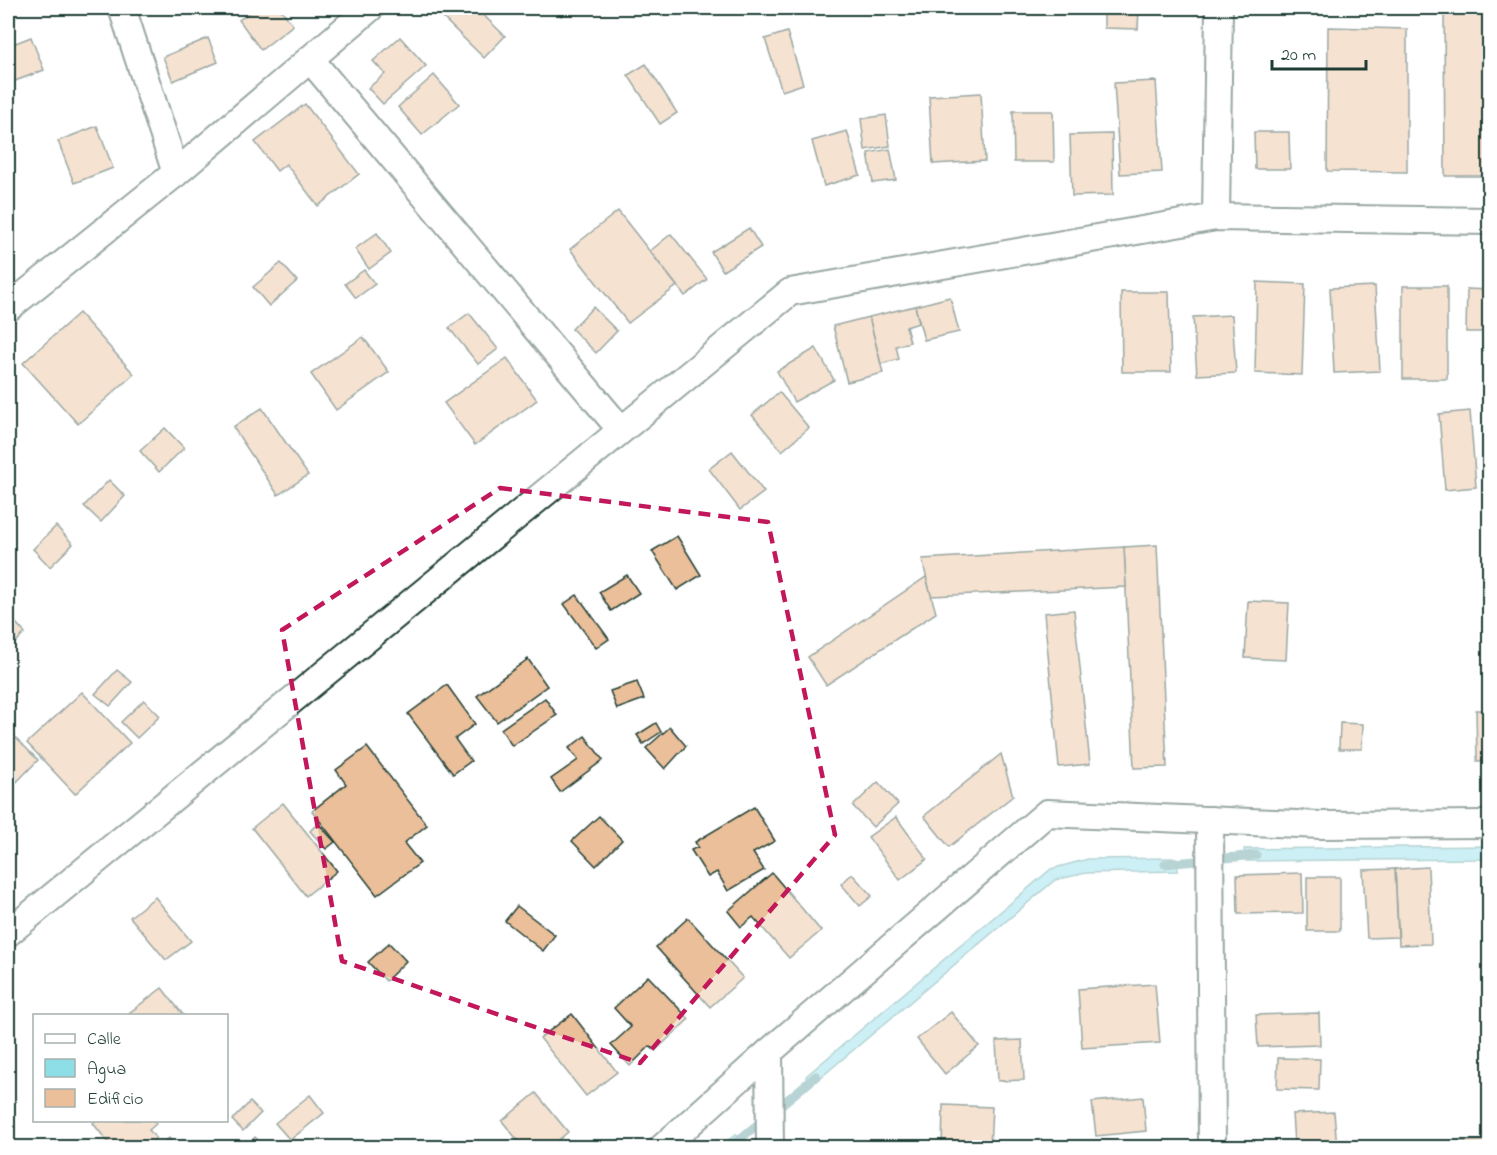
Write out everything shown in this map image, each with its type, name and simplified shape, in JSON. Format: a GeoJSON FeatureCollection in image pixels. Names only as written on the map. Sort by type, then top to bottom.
{"type":"FeatureCollection","features":[{"type":"Feature","properties":{"kind":"street"},"geometry":{"type":"LineString","coordinates":[[122,8],[176,173]]}},
{"type":"Feature","properties":{"kind":"street"},"geometry":{"type":"LineString","coordinates":[[8,308],[176,173],[370,8]]}},
{"type":"Feature","properties":{"kind":"street"},"geometry":{"type":"LineString","coordinates":[[1216,217],[1219,8]]}},
{"type":"Feature","properties":{"kind":"street"},"geometry":{"type":"LineString","coordinates":[[310,59],[621,430]]}},
{"type":"Feature","properties":{"kind":"street"},"geometry":{"type":"LineString","coordinates":[[8,933],[790,292],[1216,217],[1490,221]]}},
{"type":"Feature","properties":{"kind":"street"},"geometry":{"type":"LineString","coordinates":[[662,1148],[769,1052],[1047,813],[1321,825],[1490,824]]}},
{"type":"Feature","properties":{"kind":"street"},"geometry":{"type":"LineString","coordinates":[[1210,820],[1212,1148]]}},
{"type":"Feature","properties":{"kind":"street"},"geometry":{"type":"LineString","coordinates":[[769,1052],[770,1148]]}},
{"type":"Feature","properties":{"kind":"highlighted area"},"geometry":{"type":"Polygon","coordinates":[[[500,488],[768,522],[835,835],[640,1063],[342,961],[282,630],[500,488]]]}},
{"type":"Feature","properties":{"kind":"water"},"geometry":{"type":"Polygon","coordinates":[[[1489,846],[1489,859],[1246,861],[1244,849],[1489,846]]]}},
{"type":"Feature","properties":{"kind":"water"},"geometry":{"type":"Polygon","coordinates":[[[1177,858],[1178,871],[1086,873],[1055,880],[807,1089],[806,1076],[1051,869],[1088,859],[1177,858]]]}},
{"type":"Feature","properties":{"kind":"water"},"geometry":{"type":"Polygon","coordinates":[[[736,1134],[741,1145],[720,1147],[736,1134]]]}},
{"type":"Feature","properties":{"kind":"building"},"geometry":{"type":"Polygon","coordinates":[[[256,8],[280,8],[293,25],[261,50],[239,20],[256,8]]]}},
{"type":"Feature","properties":{"kind":"building"},"geometry":{"type":"Polygon","coordinates":[[[438,8],[476,8],[505,36],[484,58],[435,10],[438,8]]]}},
{"type":"Feature","properties":{"kind":"building"},"geometry":{"type":"Polygon","coordinates":[[[554,8],[573,8],[561,16],[554,8]]]}},
{"type":"Feature","properties":{"kind":"building"},"geometry":{"type":"Polygon","coordinates":[[[1104,8],[1139,8],[1138,29],[1104,28],[1104,8]]]}},
{"type":"Feature","properties":{"kind":"building"},"geometry":{"type":"Polygon","coordinates":[[[1444,8],[1490,8],[1490,176],[1445,176],[1444,8]]]}},
{"type":"Feature","properties":{"kind":"building"},"geometry":{"type":"Polygon","coordinates":[[[1328,27],[1407,29],[1407,172],[1327,171],[1328,27]]]}},
{"type":"Feature","properties":{"kind":"building"},"geometry":{"type":"Polygon","coordinates":[[[787,32],[803,84],[782,91],[765,39],[787,32]]]}},
{"type":"Feature","properties":{"kind":"building"},"geometry":{"type":"Polygon","coordinates":[[[31,37],[44,70],[10,83],[8,64],[14,62],[8,46],[31,37]]]}},
{"type":"Feature","properties":{"kind":"building"},"geometry":{"type":"Polygon","coordinates":[[[400,37],[426,66],[383,104],[368,88],[385,74],[373,61],[400,37]]]}},
{"type":"Feature","properties":{"kind":"building"},"geometry":{"type":"Polygon","coordinates":[[[208,38],[218,62],[173,81],[163,57],[208,38]]]}},
{"type":"Feature","properties":{"kind":"building"},"geometry":{"type":"Polygon","coordinates":[[[646,64],[677,113],[660,124],[628,75],[646,64]]]}},
{"type":"Feature","properties":{"kind":"building"},"geometry":{"type":"Polygon","coordinates":[[[434,75],[459,104],[422,135],[398,107],[434,75]]]}},
{"type":"Feature","properties":{"kind":"building"},"geometry":{"type":"Polygon","coordinates":[[[1156,81],[1162,172],[1120,174],[1114,83],[1156,81]]]}},
{"type":"Feature","properties":{"kind":"building"},"geometry":{"type":"Polygon","coordinates":[[[981,93],[985,161],[933,164],[929,96],[981,93]]]}},
{"type":"Feature","properties":{"kind":"building"},"geometry":{"type":"Polygon","coordinates":[[[305,104],[359,174],[318,206],[286,164],[277,171],[255,142],[305,104]]]}},
{"type":"Feature","properties":{"kind":"building"},"geometry":{"type":"Polygon","coordinates":[[[1013,111],[1053,111],[1054,162],[1014,162],[1013,111]]]}},
{"type":"Feature","properties":{"kind":"building"},"geometry":{"type":"Polygon","coordinates":[[[886,115],[890,146],[865,150],[861,119],[886,115]]]}},
{"type":"Feature","properties":{"kind":"building"},"geometry":{"type":"Polygon","coordinates":[[[97,126],[113,168],[74,183],[58,141],[97,126]]]}},
{"type":"Feature","properties":{"kind":"building"},"geometry":{"type":"Polygon","coordinates":[[[847,131],[860,175],[824,186],[812,141],[847,131]]]}},
{"type":"Feature","properties":{"kind":"building"},"geometry":{"type":"Polygon","coordinates":[[[1254,132],[1289,132],[1290,169],[1255,169],[1254,132]]]}},
{"type":"Feature","properties":{"kind":"building"},"geometry":{"type":"Polygon","coordinates":[[[1112,134],[1113,195],[1072,196],[1070,135],[1112,134]]]}},
{"type":"Feature","properties":{"kind":"building"},"geometry":{"type":"Polygon","coordinates":[[[890,149],[896,180],[873,183],[868,153],[890,149]]]}},
{"type":"Feature","properties":{"kind":"building"},"geometry":{"type":"Polygon","coordinates":[[[618,211],[677,286],[628,323],[570,249],[618,211]]]}},
{"type":"Feature","properties":{"kind":"building"},"geometry":{"type":"Polygon","coordinates":[[[749,228],[761,247],[723,271],[711,252],[749,228]]]}},
{"type":"Feature","properties":{"kind":"building"},"geometry":{"type":"Polygon","coordinates":[[[377,233],[391,253],[369,269],[355,249],[377,233]]]}},
{"type":"Feature","properties":{"kind":"building"},"geometry":{"type":"Polygon","coordinates":[[[671,234],[707,279],[685,296],[650,251],[671,234]]]}},
{"type":"Feature","properties":{"kind":"building"},"geometry":{"type":"Polygon","coordinates":[[[281,263],[297,281],[269,306],[253,287],[281,263]]]}},
{"type":"Feature","properties":{"kind":"building"},"geometry":{"type":"Polygon","coordinates":[[[364,270],[375,284],[356,298],[345,284],[364,270]]]}},
{"type":"Feature","properties":{"kind":"building"},"geometry":{"type":"Polygon","coordinates":[[[1257,282],[1305,284],[1302,375],[1255,373],[1257,282]]]}},
{"type":"Feature","properties":{"kind":"building"},"geometry":{"type":"Polygon","coordinates":[[[1375,286],[1380,371],[1334,373],[1330,288],[1375,286]]]}},
{"type":"Feature","properties":{"kind":"building"},"geometry":{"type":"Polygon","coordinates":[[[1403,286],[1447,286],[1447,379],[1403,379],[1403,286]]]}},
{"type":"Feature","properties":{"kind":"building"},"geometry":{"type":"Polygon","coordinates":[[[1467,289],[1490,290],[1490,332],[1466,332],[1467,289]]]}},
{"type":"Feature","properties":{"kind":"building"},"geometry":{"type":"Polygon","coordinates":[[[1121,292],[1169,292],[1171,372],[1122,372],[1121,292]]]}},
{"type":"Feature","properties":{"kind":"building"},"geometry":{"type":"Polygon","coordinates":[[[950,297],[959,332],[924,340],[915,306],[950,297]]]}},
{"type":"Feature","properties":{"kind":"building"},"geometry":{"type":"Polygon","coordinates":[[[915,306],[919,323],[906,327],[910,342],[896,346],[899,359],[881,364],[869,317],[915,306]]]}},
{"type":"Feature","properties":{"kind":"building"},"geometry":{"type":"Polygon","coordinates":[[[593,307],[617,331],[596,353],[572,329],[593,307]]]}},
{"type":"Feature","properties":{"kind":"building"},"geometry":{"type":"Polygon","coordinates":[[[79,313],[134,374],[78,424],[23,363],[79,313]]]}},
{"type":"Feature","properties":{"kind":"building"},"geometry":{"type":"Polygon","coordinates":[[[469,313],[498,349],[478,364],[449,328],[469,313]]]}},
{"type":"Feature","properties":{"kind":"building"},"geometry":{"type":"Polygon","coordinates":[[[1232,315],[1236,373],[1197,375],[1193,317],[1232,315]]]}},
{"type":"Feature","properties":{"kind":"building"},"geometry":{"type":"Polygon","coordinates":[[[869,317],[883,373],[847,382],[833,326],[869,317]]]}},
{"type":"Feature","properties":{"kind":"building"},"geometry":{"type":"Polygon","coordinates":[[[363,337],[389,372],[336,410],[311,374],[363,337]]]}},
{"type":"Feature","properties":{"kind":"building"},"geometry":{"type":"Polygon","coordinates":[[[816,348],[834,380],[794,402],[777,371],[816,348]]]}},
{"type":"Feature","properties":{"kind":"building"},"geometry":{"type":"Polygon","coordinates":[[[507,358],[537,400],[475,445],[444,403],[507,358]]]}},
{"type":"Feature","properties":{"kind":"building"},"geometry":{"type":"Polygon","coordinates":[[[779,392],[809,428],[782,451],[752,415],[779,392]]]}},
{"type":"Feature","properties":{"kind":"building"},"geometry":{"type":"Polygon","coordinates":[[[262,408],[308,475],[278,495],[233,427],[262,408]]]}},
{"type":"Feature","properties":{"kind":"building"},"geometry":{"type":"Polygon","coordinates":[[[1470,411],[1476,487],[1445,490],[1439,414],[1470,411]]]}},
{"type":"Feature","properties":{"kind":"building"},"geometry":{"type":"Polygon","coordinates":[[[165,428],[184,448],[159,472],[140,451],[165,428]]]}},
{"type":"Feature","properties":{"kind":"building"},"geometry":{"type":"Polygon","coordinates":[[[732,451],[764,492],[740,510],[709,469],[732,451]]]}},
{"type":"Feature","properties":{"kind":"building"},"geometry":{"type":"Polygon","coordinates":[[[109,480],[125,496],[101,522],[84,506],[109,480]]]}},
{"type":"Feature","properties":{"kind":"building"},"geometry":{"type":"Polygon","coordinates":[[[56,526],[73,544],[50,567],[33,549],[56,526]]]}},
{"type":"Feature","properties":{"kind":"building"},"geometry":{"type":"Polygon","coordinates":[[[677,536],[701,575],[677,590],[652,551],[677,536]]]}},
{"type":"Feature","properties":{"kind":"building"},"geometry":{"type":"Polygon","coordinates":[[[1157,545],[1167,767],[1134,768],[1124,547],[1157,545]]]}},
{"type":"Feature","properties":{"kind":"building"},"geometry":{"type":"Polygon","coordinates":[[[1124,547],[1126,587],[931,596],[922,559],[1124,547]]]}},
{"type":"Feature","properties":{"kind":"building"},"geometry":{"type":"Polygon","coordinates":[[[627,575],[639,593],[611,611],[599,592],[627,575]]]}},
{"type":"Feature","properties":{"kind":"building"},"geometry":{"type":"Polygon","coordinates":[[[926,577],[936,613],[826,685],[808,657],[926,577]]]}},
{"type":"Feature","properties":{"kind":"building"},"geometry":{"type":"Polygon","coordinates":[[[577,595],[609,639],[596,648],[564,604],[577,595]]]}},
{"type":"Feature","properties":{"kind":"building"},"geometry":{"type":"Polygon","coordinates":[[[1248,601],[1289,603],[1286,660],[1245,658],[1248,601]]]}},
{"type":"Feature","properties":{"kind":"building"},"geometry":{"type":"Polygon","coordinates":[[[1074,610],[1090,764],[1059,767],[1044,613],[1074,610]]]}},
{"type":"Feature","properties":{"kind":"building"},"geometry":{"type":"Polygon","coordinates":[[[8,614],[25,633],[8,650],[8,614]]]}},
{"type":"Feature","properties":{"kind":"building"},"geometry":{"type":"Polygon","coordinates":[[[528,659],[547,686],[497,722],[477,696],[528,659]]]}},
{"type":"Feature","properties":{"kind":"building"},"geometry":{"type":"Polygon","coordinates":[[[117,670],[132,682],[110,706],[95,694],[117,670]]]}},
{"type":"Feature","properties":{"kind":"building"},"geometry":{"type":"Polygon","coordinates":[[[637,682],[644,699],[617,709],[610,691],[637,682]]]}},
{"type":"Feature","properties":{"kind":"building"},"geometry":{"type":"Polygon","coordinates":[[[447,685],[475,724],[455,739],[471,761],[453,774],[408,714],[447,685]]]}},
{"type":"Feature","properties":{"kind":"building"},"geometry":{"type":"Polygon","coordinates":[[[82,692],[130,743],[75,794],[27,743],[82,692]]]}},
{"type":"Feature","properties":{"kind":"building"},"geometry":{"type":"Polygon","coordinates":[[[545,698],[557,715],[512,746],[501,729],[545,698]]]}},
{"type":"Feature","properties":{"kind":"building"},"geometry":{"type":"Polygon","coordinates":[[[144,700],[160,716],[137,738],[121,722],[144,700]]]}},
{"type":"Feature","properties":{"kind":"building"},"geometry":{"type":"Polygon","coordinates":[[[1476,710],[1490,710],[1490,761],[1477,761],[1476,710]]]}},
{"type":"Feature","properties":{"kind":"building"},"geometry":{"type":"Polygon","coordinates":[[[656,723],[661,732],[643,744],[637,735],[656,723]]]}},
{"type":"Feature","properties":{"kind":"building"},"geometry":{"type":"Polygon","coordinates":[[[1340,723],[1363,724],[1362,749],[1339,749],[1340,723]]]}},
{"type":"Feature","properties":{"kind":"building"},"geometry":{"type":"Polygon","coordinates":[[[670,727],[686,746],[665,769],[646,748],[670,727]]]}},
{"type":"Feature","properties":{"kind":"building"},"geometry":{"type":"Polygon","coordinates":[[[13,735],[38,760],[8,791],[8,741],[13,735]]]}},
{"type":"Feature","properties":{"kind":"building"},"geometry":{"type":"Polygon","coordinates":[[[585,736],[603,760],[560,792],[551,779],[578,760],[569,748],[585,736]]]}},
{"type":"Feature","properties":{"kind":"building"},"geometry":{"type":"Polygon","coordinates":[[[367,747],[427,825],[404,843],[420,863],[377,895],[312,811],[346,784],[336,770],[367,747]]]}},
{"type":"Feature","properties":{"kind":"building"},"geometry":{"type":"Polygon","coordinates":[[[1001,754],[1013,796],[949,847],[924,816],[1001,754]]]}},
{"type":"Feature","properties":{"kind":"building"},"geometry":{"type":"Polygon","coordinates":[[[878,782],[898,804],[873,827],[853,806],[878,782]]]}},
{"type":"Feature","properties":{"kind":"building"},"geometry":{"type":"Polygon","coordinates":[[[283,803],[337,871],[306,896],[252,828],[283,803]]]}},
{"type":"Feature","properties":{"kind":"building"},"geometry":{"type":"Polygon","coordinates":[[[754,807],[775,841],[753,853],[764,870],[728,891],[717,872],[708,877],[691,850],[698,847],[695,842],[754,807]]]}},
{"type":"Feature","properties":{"kind":"building"},"geometry":{"type":"Polygon","coordinates":[[[599,816],[622,840],[596,866],[572,841],[599,816]]]}},
{"type":"Feature","properties":{"kind":"building"},"geometry":{"type":"Polygon","coordinates":[[[896,817],[927,859],[900,880],[868,837],[896,817]]]}},
{"type":"Feature","properties":{"kind":"building"},"geometry":{"type":"Polygon","coordinates":[[[318,823],[335,842],[326,849],[310,831],[318,823]]]}},
{"type":"Feature","properties":{"kind":"building"},"geometry":{"type":"Polygon","coordinates":[[[1428,867],[1431,944],[1399,945],[1395,869],[1428,867]]]}},
{"type":"Feature","properties":{"kind":"building"},"geometry":{"type":"Polygon","coordinates":[[[1395,869],[1398,937],[1367,938],[1363,870],[1395,869]]]}},
{"type":"Feature","properties":{"kind":"building"},"geometry":{"type":"Polygon","coordinates":[[[772,873],[821,931],[789,958],[753,917],[741,927],[728,911],[772,873]]]}},
{"type":"Feature","properties":{"kind":"building"},"geometry":{"type":"Polygon","coordinates":[[[1302,873],[1303,913],[1238,914],[1237,875],[1302,873]]]}},
{"type":"Feature","properties":{"kind":"building"},"geometry":{"type":"Polygon","coordinates":[[[852,874],[872,896],[860,906],[841,884],[852,874]]]}},
{"type":"Feature","properties":{"kind":"building"},"geometry":{"type":"Polygon","coordinates":[[[1307,877],[1340,877],[1340,931],[1307,931],[1307,877]]]}},
{"type":"Feature","properties":{"kind":"building"},"geometry":{"type":"Polygon","coordinates":[[[155,897],[191,941],[166,960],[130,917],[155,897]]]}},
{"type":"Feature","properties":{"kind":"building"},"geometry":{"type":"Polygon","coordinates":[[[517,906],[555,935],[543,951],[505,921],[517,906]]]}},
{"type":"Feature","properties":{"kind":"building"},"geometry":{"type":"Polygon","coordinates":[[[688,918],[743,978],[710,1007],[656,947],[688,918]]]}},
{"type":"Feature","properties":{"kind":"building"},"geometry":{"type":"Polygon","coordinates":[[[389,943],[406,961],[386,981],[368,962],[389,943]]]}},
{"type":"Feature","properties":{"kind":"building"},"geometry":{"type":"Polygon","coordinates":[[[648,976],[689,1019],[655,1051],[650,1046],[630,1066],[611,1045],[631,1027],[614,1008],[648,976]]]}},
{"type":"Feature","properties":{"kind":"building"},"geometry":{"type":"Polygon","coordinates":[[[1155,984],[1160,1043],[1082,1048],[1078,989],[1155,984]]]}},
{"type":"Feature","properties":{"kind":"building"},"geometry":{"type":"Polygon","coordinates":[[[162,988],[182,1014],[130,1014],[162,988]]]}},
{"type":"Feature","properties":{"kind":"building"},"geometry":{"type":"Polygon","coordinates":[[[951,1012],[979,1046],[945,1074],[917,1039],[951,1012]]]}},
{"type":"Feature","properties":{"kind":"building"},"geometry":{"type":"Polygon","coordinates":[[[1319,1013],[1320,1045],[1258,1047],[1256,1015],[1319,1013]]]}},
{"type":"Feature","properties":{"kind":"building"},"geometry":{"type":"Polygon","coordinates":[[[572,1014],[617,1072],[586,1096],[540,1038],[572,1014]]]}},
{"type":"Feature","properties":{"kind":"building"},"geometry":{"type":"Polygon","coordinates":[[[1022,1040],[1024,1080],[998,1081],[996,1041],[1022,1040]]]}},
{"type":"Feature","properties":{"kind":"building"},"geometry":{"type":"Polygon","coordinates":[[[1278,1058],[1320,1059],[1319,1090],[1277,1089],[1278,1058]]]}},
{"type":"Feature","properties":{"kind":"building"},"geometry":{"type":"Polygon","coordinates":[[[536,1093],[568,1132],[549,1148],[524,1148],[502,1121],[536,1093]]]}},
{"type":"Feature","properties":{"kind":"building"},"geometry":{"type":"Polygon","coordinates":[[[310,1095],[324,1113],[290,1140],[275,1123],[310,1095]]]}},
{"type":"Feature","properties":{"kind":"building"},"geometry":{"type":"Polygon","coordinates":[[[1143,1097],[1146,1131],[1096,1136],[1092,1102],[1143,1097]]]}},
{"type":"Feature","properties":{"kind":"building"},"geometry":{"type":"Polygon","coordinates":[[[250,1102],[261,1113],[243,1131],[232,1120],[250,1102]]]}},
{"type":"Feature","properties":{"kind":"building"},"geometry":{"type":"Polygon","coordinates":[[[943,1105],[992,1107],[990,1148],[942,1148],[943,1105]]]}},
{"type":"Feature","properties":{"kind":"building"},"geometry":{"type":"Polygon","coordinates":[[[1334,1112],[1337,1148],[1278,1148],[1278,1144],[1294,1143],[1292,1114],[1334,1112]]]}},
{"type":"Feature","properties":{"kind":"building"},"geometry":{"type":"Polygon","coordinates":[[[154,1122],[156,1124],[149,1130],[156,1138],[144,1148],[112,1148],[93,1123],[154,1122]]]}},
{"type":"Feature","properties":{"kind":"building"},"geometry":{"type":"Polygon","coordinates":[[[255,1137],[265,1148],[244,1148],[255,1137]]]}},
{"type":"Feature","properties":{"kind":"building"},"geometry":{"type":"Polygon","coordinates":[[[169,1138],[176,1148],[156,1148],[169,1138]]]}},
{"type":"Feature","properties":{"kind":"building"},"geometry":{"type":"Polygon","coordinates":[[[1490,1140],[1490,1148],[1434,1148],[1434,1143],[1490,1140]]]}},
{"type":"Feature","properties":{"kind":"waterway"},"geometry":{"type":"LineString","coordinates":[[1165,864],[1256,855]]}},
{"type":"Feature","properties":{"kind":"waterway"},"geometry":{"type":"LineString","coordinates":[[729,1148],[816,1076]]}}]}
